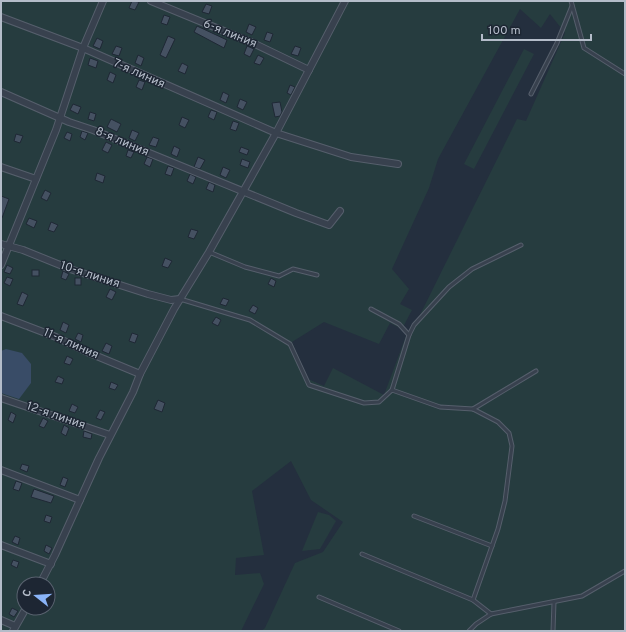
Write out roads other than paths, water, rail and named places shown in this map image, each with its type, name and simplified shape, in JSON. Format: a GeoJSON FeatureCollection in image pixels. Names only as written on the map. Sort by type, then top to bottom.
{"type":"FeatureCollection","features":[{"type":"Feature","properties":{"kind":"street"},"geometry":{"type":"LineString","coordinates":[[1,265],[56,130],[84,48],[103,1]]}},
{"type":"Feature","properties":{"kind":"street","name":"6-я линия"},"geometry":{"type":"LineString","coordinates":[[151,1],[253,43],[308,70]]}},
{"type":"Feature","properties":{"kind":"street"},"geometry":{"type":"LineString","coordinates":[[44,576],[110,435],[133,392],[140,374],[180,299],[209,252],[276,133],[345,1]]}},
{"type":"Feature","properties":{"kind":"street","name":"7-я линия"},"geometry":{"type":"LineString","coordinates":[[1,17],[84,48],[276,133],[352,157],[398,164]]}},
{"type":"Feature","properties":{"kind":"street","name":"8-я линия"},"geometry":{"type":"LineString","coordinates":[[1,92],[242,192],[254,195],[329,225],[340,211]]}},
{"type":"Feature","properties":{"kind":"street"},"geometry":{"type":"LineString","coordinates":[[1,167],[36,179]]}},
{"type":"Feature","properties":{"kind":"street","name":"10-я линия"},"geometry":{"type":"LineString","coordinates":[[1,244],[24,250],[70,269],[148,294],[171,300],[180,299]]}},
{"type":"Feature","properties":{"kind":"street","name":"11-я линия"},"geometry":{"type":"LineString","coordinates":[[1,316],[56,337],[87,352],[140,374]]}},
{"type":"Feature","properties":{"kind":"street","name":"12-я линия"},"geometry":{"type":"LineString","coordinates":[[1,398],[110,435]]}},
{"type":"Feature","properties":{"kind":"street"},"geometry":{"type":"LineString","coordinates":[[1,470],[80,500]]}},
{"type":"Feature","properties":{"kind":"street"},"geometry":{"type":"LineString","coordinates":[[1,545],[51,564]]}},
{"type":"Feature","properties":{"kind":"street"},"geometry":{"type":"LineString","coordinates":[[1,620],[14,629],[21,616]]}},
{"type":"Feature","properties":{"kind":"lane"},"geometry":{"type":"LineString","coordinates":[[571,1],[584,48],[625,74]]}},
{"type":"Feature","properties":{"kind":"lane"},"geometry":{"type":"LineString","coordinates":[[531,94],[557,43],[572,6]]}},
{"type":"Feature","properties":{"kind":"lane"},"geometry":{"type":"LineString","coordinates":[[180,299],[250,320],[290,344],[309,385],[364,403],[379,402],[392,390],[394,378],[414,324],[449,287],[472,269],[521,245]]}},
{"type":"Feature","properties":{"kind":"lane"},"geometry":{"type":"LineString","coordinates":[[209,252],[245,267],[279,276],[293,269],[317,275]]}},
{"type":"Feature","properties":{"kind":"lane"},"geometry":{"type":"LineString","coordinates":[[371,309],[399,324],[409,335]]}},
{"type":"Feature","properties":{"kind":"lane"},"geometry":{"type":"LineString","coordinates":[[473,409],[536,371]]}},
{"type":"Feature","properties":{"kind":"lane"},"geometry":{"type":"LineString","coordinates":[[392,390],[440,407],[473,409],[498,422],[509,433],[512,446],[505,501],[492,546],[472,600]]}},
{"type":"Feature","properties":{"kind":"lane"},"geometry":{"type":"LineString","coordinates":[[414,516],[492,546]]}},
{"type":"Feature","properties":{"kind":"lane"},"geometry":{"type":"LineString","coordinates":[[362,554],[472,600],[491,614]]}},
{"type":"Feature","properties":{"kind":"lane"},"geometry":{"type":"LineString","coordinates":[[469,631],[476,624],[491,614],[582,596],[625,571]]}},
{"type":"Feature","properties":{"kind":"lane"},"geometry":{"type":"LineString","coordinates":[[319,597],[399,631]]}},
{"type":"Feature","properties":{"kind":"lane"},"geometry":{"type":"LineString","coordinates":[[552,631],[554,602]]}},
{"type":"Feature","properties":{"kind":"water"},"geometry":{"type":"Polygon","coordinates":[[[6,349],[22,353],[31,364],[31,383],[19,399],[1,393],[1,351],[6,349]]]}}]}
